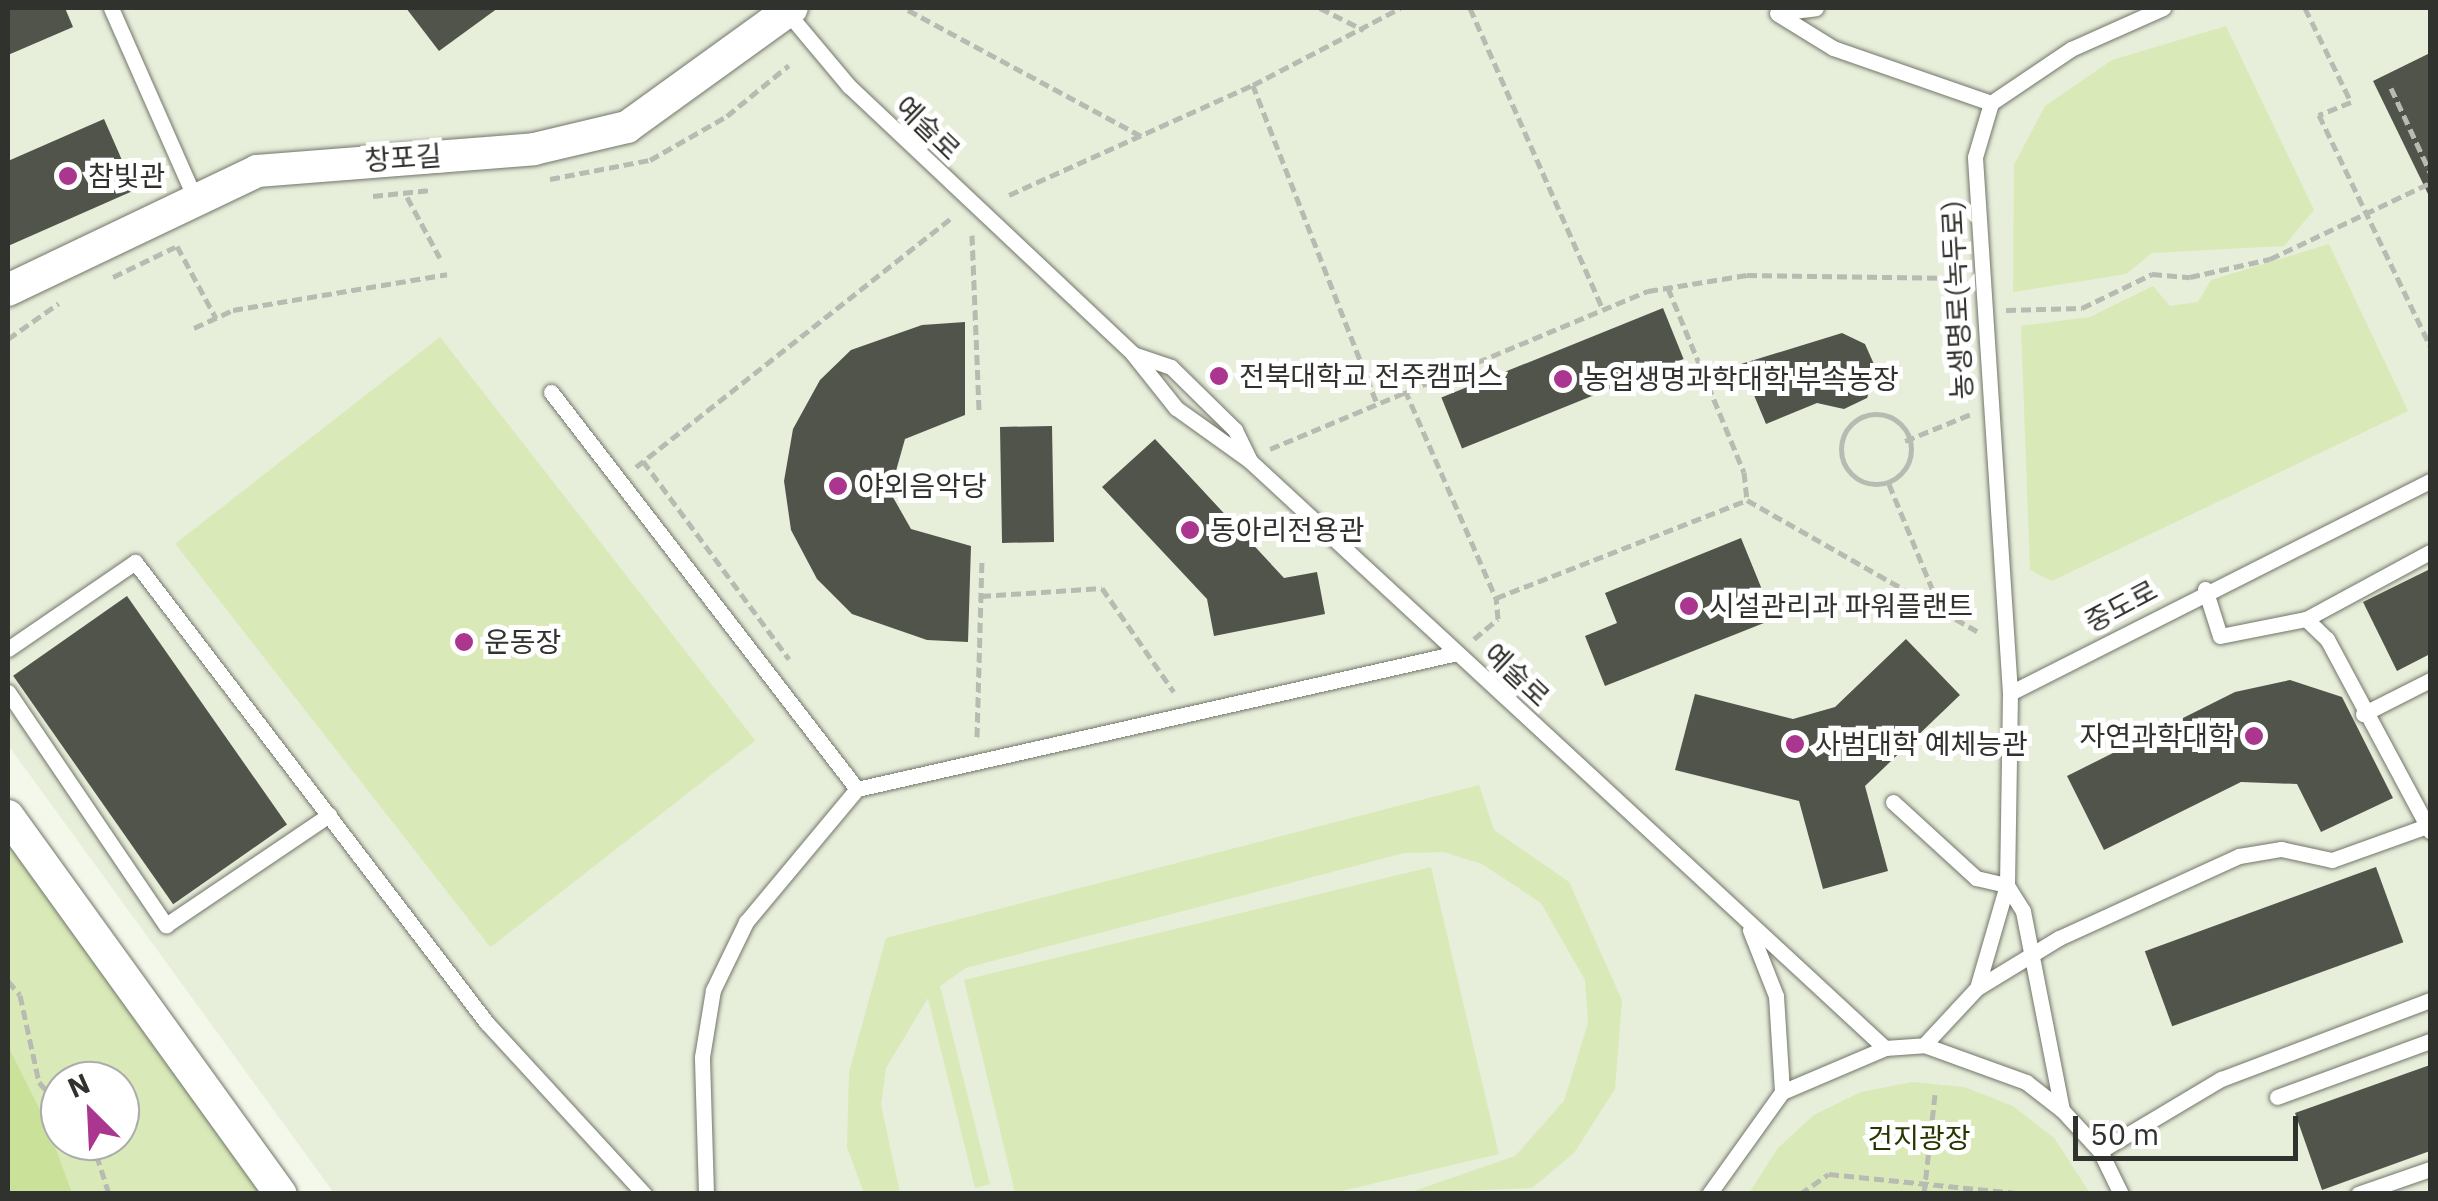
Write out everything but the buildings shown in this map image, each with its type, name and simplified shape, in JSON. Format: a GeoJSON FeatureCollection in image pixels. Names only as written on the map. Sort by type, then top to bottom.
{"type":"FeatureCollection","features":[{"type":"Feature","properties":{"kind":"street","name":"창포길"},"geometry":{"type":"LineString","coordinates":[[8,290],[194,196],[256,170],[534,149],[627,127],[787,8]]}},
{"type":"Feature","properties":{"kind":"street"},"geometry":{"type":"LineString","coordinates":[[8,816],[281,1194]]}},
{"type":"Feature","properties":{"kind":"lane"},"geometry":{"type":"LineString","coordinates":[[111,8],[194,196]]}},
{"type":"Feature","properties":{"kind":"lane","name":"예술로"},"geometry":{"type":"LineString","coordinates":[[787,8],[862,100],[1133,354],[1176,408],[1250,461],[1748,926],[1886,1048]]}},
{"type":"Feature","properties":{"kind":"lane"},"geometry":{"type":"LineString","coordinates":[[1775,11],[1816,8]]}},
{"type":"Feature","properties":{"kind":"lane"},"geometry":{"type":"LineString","coordinates":[[1775,11],[1833,48],[1990,103],[2071,49],[2163,8]]}},
{"type":"Feature","properties":{"kind":"lane","name":"농생명로(녹두로)"},"geometry":{"type":"LineString","coordinates":[[1990,103],[1976,157],[1978,279],[2010,694]]}},
{"type":"Feature","properties":{"kind":"lane","name":"예술로"},"geometry":{"type":"LineString","coordinates":[[1133,354],[1171,367],[1234,430],[1250,461]]}},
{"type":"Feature","properties":{"kind":"lane"},"geometry":{"type":"LineString","coordinates":[[551,392],[858,789]]}},
{"type":"Feature","properties":{"kind":"lane","name":"중도로"},"geometry":{"type":"LineString","coordinates":[[2010,694],[2204,589],[2430,482]]}},
{"type":"Feature","properties":{"kind":"lane"},"geometry":{"type":"LineString","coordinates":[[2204,589],[2220,636],[2306,619],[2430,552]]}},
{"type":"Feature","properties":{"kind":"lane"},"geometry":{"type":"LineString","coordinates":[[8,649],[134,562],[486,1022],[644,1194]]}},
{"type":"Feature","properties":{"kind":"lane"},"geometry":{"type":"LineString","coordinates":[[1924,1045],[1977,988],[2027,959],[2239,856],[2281,849],[2332,860],[2429,828],[2363,714],[2328,640],[2306,619]]}},
{"type":"Feature","properties":{"kind":"lane"},"geometry":{"type":"LineString","coordinates":[[706,1194],[702,1057],[713,990],[746,922],[858,789],[1457,653]]}},
{"type":"Feature","properties":{"kind":"lane"},"geometry":{"type":"LineString","coordinates":[[2363,714],[2430,680]]}},
{"type":"Feature","properties":{"kind":"lane"},"geometry":{"type":"LineString","coordinates":[[8,692],[166,925],[329,815]]}},
{"type":"Feature","properties":{"kind":"lane"},"geometry":{"type":"LineString","coordinates":[[1977,988],[2008,886],[2010,694]]}},
{"type":"Feature","properties":{"kind":"lane"},"geometry":{"type":"LineString","coordinates":[[1893,802],[1976,878],[2008,886],[2023,911],[2027,959],[2062,1110]]}},
{"type":"Feature","properties":{"kind":"lane"},"geometry":{"type":"LineString","coordinates":[[1748,926],[1776,996],[1782,1092]]}},
{"type":"Feature","properties":{"kind":"lane"},"geometry":{"type":"LineString","coordinates":[[2100,1151],[2221,1079],[2430,1000]]}},
{"type":"Feature","properties":{"kind":"lane"},"geometry":{"type":"LineString","coordinates":[[2277,1097],[2430,1042]]}},
{"type":"Feature","properties":{"kind":"lane"},"geometry":{"type":"LineString","coordinates":[[1709,1194],[1782,1092],[1886,1048],[1924,1045],[2026,1082],[2062,1110],[2100,1151],[2121,1194]]}},
{"type":"Feature","properties":{"kind":"lane"},"geometry":{"type":"LineString","coordinates":[[2358,1194],[2430,1170]]}},
{"type":"Feature","properties":{"kind":"path"},"geometry":{"type":"LineString","coordinates":[[1320,8],[1364,30]]}},
{"type":"Feature","properties":{"kind":"path"},"geometry":{"type":"LineString","coordinates":[[1010,195],[1253,85],[1400,8]]}},
{"type":"Feature","properties":{"kind":"path"},"geometry":{"type":"LineString","coordinates":[[1470,8],[1603,309]]}},
{"type":"Feature","properties":{"kind":"path"},"geometry":{"type":"LineString","coordinates":[[2305,8],[2352,102],[2320,116],[2430,346]]}},
{"type":"Feature","properties":{"kind":"path"},"geometry":{"type":"LineString","coordinates":[[908,10],[1141,136]]}},
{"type":"Feature","properties":{"kind":"path"},"geometry":{"type":"LineString","coordinates":[[726,116],[789,65]]}},
{"type":"Feature","properties":{"kind":"path"},"geometry":{"type":"LineString","coordinates":[[1253,85],[1376,401]]}},
{"type":"Feature","properties":{"kind":"path"},"geometry":{"type":"LineString","coordinates":[[2391,88],[2430,172]]}},
{"type":"Feature","properties":{"kind":"path"},"geometry":{"type":"LineString","coordinates":[[2003,310],[2082,308],[2152,274],[2190,276],[2270,259],[2430,183]]}},
{"type":"Feature","properties":{"kind":"path"},"geometry":{"type":"LineString","coordinates":[[407,197],[440,258]]}},
{"type":"Feature","properties":{"kind":"path"},"geometry":{"type":"LineString","coordinates":[[634,469],[953,217]]}},
{"type":"Feature","properties":{"kind":"path"},"geometry":{"type":"LineString","coordinates":[[972,235],[979,412]]}},
{"type":"Feature","properties":{"kind":"path"},"geometry":{"type":"LineString","coordinates":[[100,282],[191,236]]}},
{"type":"Feature","properties":{"kind":"path"},"geometry":{"type":"LineString","coordinates":[[177,246],[216,318]]}},
{"type":"Feature","properties":{"kind":"path"},"geometry":{"type":"LineString","coordinates":[[194,328],[216,318],[446,274]]}},
{"type":"Feature","properties":{"kind":"path"},"geometry":{"type":"LineString","coordinates":[[1250,461],[1376,401],[1603,309],[1668,288],[1747,275],[1978,279]]}},
{"type":"Feature","properties":{"kind":"path"},"geometry":{"type":"LineString","coordinates":[[1668,288],[1744,472],[1746,500]]}},
{"type":"Feature","properties":{"kind":"path"},"geometry":{"type":"LineString","coordinates":[[8,339],[68,297]]}},
{"type":"Feature","properties":{"kind":"path"},"geometry":{"type":"LineString","coordinates":[[1404,390],[1496,598],[1498,619],[1457,653]]}},
{"type":"Feature","properties":{"kind":"path"},"geometry":{"type":"LineString","coordinates":[[1876,411],[1896,419],[1905,441],[1903,476],[1889,483],[1856,480],[1840,440],[1848,423],[1876,411]]}},
{"type":"Feature","properties":{"kind":"path"},"geometry":{"type":"LineString","coordinates":[[1905,441],[1970,414]]}},
{"type":"Feature","properties":{"kind":"path"},"geometry":{"type":"LineString","coordinates":[[643,461],[797,670]]}},
{"type":"Feature","properties":{"kind":"path"},"geometry":{"type":"LineString","coordinates":[[1889,483],[1942,611]]}},
{"type":"Feature","properties":{"kind":"path"},"geometry":{"type":"LineString","coordinates":[[1496,598],[1746,500]]}},
{"type":"Feature","properties":{"kind":"path"},"geometry":{"type":"LineString","coordinates":[[1746,500],[1977,631]]}},
{"type":"Feature","properties":{"kind":"path"},"geometry":{"type":"LineString","coordinates":[[977,737],[982,560]]}},
{"type":"Feature","properties":{"kind":"path"},"geometry":{"type":"LineString","coordinates":[[981,596],[1102,588],[1174,692]]}},
{"type":"Feature","properties":{"kind":"path"},"geometry":{"type":"LineString","coordinates":[[8,981],[20,995],[40,1083]]}},
{"type":"Feature","properties":{"kind":"path"},"geometry":{"type":"LineString","coordinates":[[1924,1194],[1935,1095]]}},
{"type":"Feature","properties":{"kind":"path"},"geometry":{"type":"LineString","coordinates":[[98,1161],[109,1194]]}},
{"type":"Feature","properties":{"kind":"path"},"geometry":{"type":"LineString","coordinates":[[1800,1194],[1829,1174],[2026,1194]]}},
{"type":"Feature","properties":{"kind":"shaded area","name":"전북대학교 전주캠퍼스"},"geometry":{"type":"Polygon","coordinates":[[[8,8],[2430,8],[2430,1193],[334,1193],[8,745],[8,8]]]}},
{"type":"Feature","properties":{"kind":"shaded area"},"geometry":{"type":"Polygon","coordinates":[[[8,1046],[40,1110],[40,1161],[60,1161],[72,1193],[8,1193],[8,1046]]]}},
{"type":"Feature","properties":{"kind":"green space"},"geometry":{"type":"Polygon","coordinates":[[[2226,26],[2314,210],[2284,246],[2152,253],[2126,274],[2013,292],[2014,165],[2045,106],[2112,60],[2226,26]]]}},
{"type":"Feature","properties":{"kind":"green space"},"geometry":{"type":"Polygon","coordinates":[[[2329,244],[2408,411],[2052,581],[2030,570],[2021,326],[2090,317],[2153,286],[2170,306],[2198,302],[2211,280],[2329,244]]]}},
{"type":"Feature","properties":{"kind":"green space","name":"운동장"},"geometry":{"type":"Polygon","coordinates":[[[440,337],[755,740],[490,947],[175,544],[440,337]]]}},
{"type":"Feature","properties":{"kind":"green space"},"geometry":{"type":"Polygon","coordinates":[[[1479,785],[1494,830],[1569,882],[1622,1000],[1615,1089],[1574,1153],[1532,1188],[1408,1193],[1515,1156],[1564,1101],[1588,1023],[1585,980],[1541,903],[1482,864],[1444,852],[1404,853],[966,968],[940,986],[990,1184],[975,1188],[928,998],[886,1068],[881,1105],[900,1193],[864,1193],[847,1147],[849,1072],[886,938],[1479,785]]]}},
{"type":"Feature","properties":{"kind":"green space"},"geometry":{"type":"Polygon","coordinates":[[[8,830],[268,1193],[8,1193],[8,830]]]}},
{"type":"Feature","properties":{"kind":"green space"},"geometry":{"type":"Polygon","coordinates":[[[1431,867],[1499,1154],[1333,1193],[1015,1193],[964,980],[1431,867]]]}},
{"type":"Feature","properties":{"kind":"green space","name":"건지광장"},"geometry":{"type":"Polygon","coordinates":[[[1912,1082],[1964,1087],[2013,1106],[2054,1138],[2090,1193],[1749,1193],[1778,1148],[1814,1115],[1861,1092],[1912,1082]]]}},
{"type":"Feature","properties":{"kind":"place","name":"참빛관"},"geometry":{"type":"Point","coordinates":[68,176]}},
{"type":"Feature","properties":{"kind":"place","name":"전북대학교 전주캠퍼스"},"geometry":{"type":"Point","coordinates":[1219,376]}},
{"type":"Feature","properties":{"kind":"place","name":"농업생명과학대학 부속농장"},"geometry":{"type":"Point","coordinates":[1563,379]}},
{"type":"Feature","properties":{"kind":"place","name":"야외음악당"},"geometry":{"type":"Point","coordinates":[838,486]}},
{"type":"Feature","properties":{"kind":"place","name":"동아리전용관"},"geometry":{"type":"Point","coordinates":[1190,530]}},
{"type":"Feature","properties":{"kind":"place","name":"시설관리과 파워플랜트"},"geometry":{"type":"Point","coordinates":[1689,606]}},
{"type":"Feature","properties":{"kind":"place","name":"운동장"},"geometry":{"type":"Point","coordinates":[464,642]}},
{"type":"Feature","properties":{"kind":"place","name":"자연과학대학"},"geometry":{"type":"Point","coordinates":[2254,736]}},
{"type":"Feature","properties":{"kind":"place","name":"사범대학 예체능관"},"geometry":{"type":"Point","coordinates":[1795,744]}}]}
